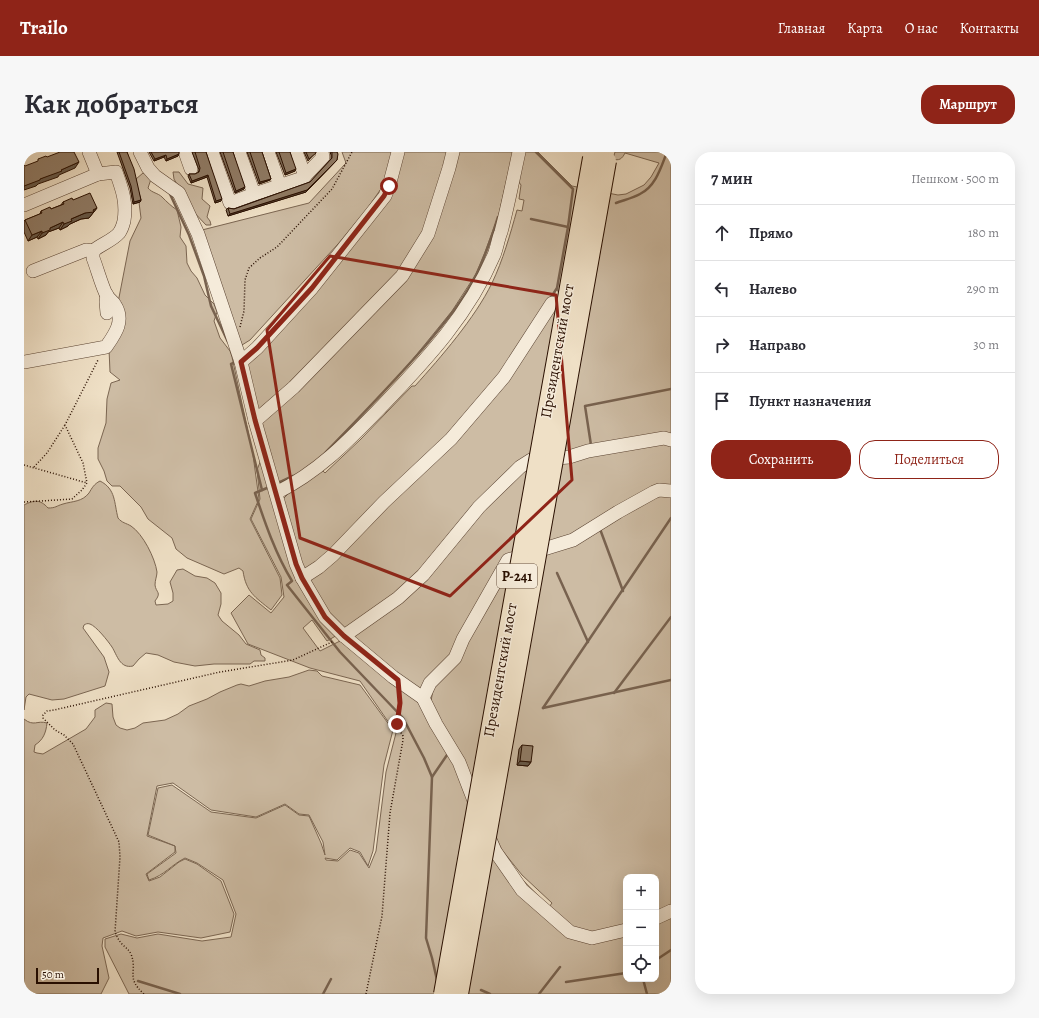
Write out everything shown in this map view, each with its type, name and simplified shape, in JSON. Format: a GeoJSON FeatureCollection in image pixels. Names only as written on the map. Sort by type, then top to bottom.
{"type":"FeatureCollection","features":[{"type":"Feature","properties":{"kind":"highway","name":"Президентский мост"},"geometry":{"type":"LineString","coordinates":[[443,994],[599,159],[459,994]]}},
{"type":"Feature","properties":{"kind":"lane"},"geometry":{"type":"LineString","coordinates":[[89,152],[98,174]]}},
{"type":"Feature","properties":{"kind":"lane"},"geometry":{"type":"LineString","coordinates":[[140,152],[148,168],[155,176],[180,193],[198,234],[241,362],[255,420],[296,564],[302,578],[325,617],[344,636],[398,680],[423,698],[436,724],[459,762],[495,851],[522,890],[570,932],[592,938],[623,931]]}},
{"type":"Feature","properties":{"kind":"lane"},"geometry":{"type":"LineString","coordinates":[[185,152],[191,169]]}},
{"type":"Feature","properties":{"kind":"lane"},"geometry":{"type":"LineString","coordinates":[[212,152],[230,203],[302,178],[323,157],[322,152]]}},
{"type":"Feature","properties":{"kind":"lane"},"geometry":{"type":"LineString","coordinates":[[240,152],[254,194]]}},
{"type":"Feature","properties":{"kind":"lane"},"geometry":{"type":"LineString","coordinates":[[268,152],[280,186]]}},
{"type":"Feature","properties":{"kind":"lane"},"geometry":{"type":"LineString","coordinates":[[296,152],[305,176]]}},
{"type":"Feature","properties":{"kind":"lane"},"geometry":{"type":"LineString","coordinates":[[241,362],[257,348],[312,288],[384,196],[389,186],[398,152]]}},
{"type":"Feature","properties":{"kind":"lane"},"geometry":{"type":"LineString","coordinates":[[255,420],[294,387],[402,276],[428,234],[453,152]]}},
{"type":"Feature","properties":{"kind":"lane"},"geometry":{"type":"LineString","coordinates":[[276,493],[291,486],[320,466],[340,449],[436,348],[469,304],[494,254],[505,216],[519,152]]}},
{"type":"Feature","properties":{"kind":"lane"},"geometry":{"type":"LineString","coordinates":[[24,205],[98,174],[116,172],[124,193],[126,211],[123,226],[119,232],[107,243],[97,248],[93,252],[93,258],[107,296],[115,304],[119,313],[117,332],[106,347],[24,362]]}},
{"type":"Feature","properties":{"kind":"lane"},"geometry":{"type":"LineString","coordinates":[[33,271],[86,250],[93,252]]}},
{"type":"Feature","properties":{"kind":"lane"},"geometry":{"type":"LineString","coordinates":[[107,296],[107,313]]}},
{"type":"Feature","properties":{"kind":"lane"},"geometry":{"type":"LineString","coordinates":[[302,578],[320,567],[333,555],[384,502],[451,439],[504,377],[552,303]]}},
{"type":"Feature","properties":{"kind":"lane"},"geometry":{"type":"LineString","coordinates":[[344,636],[398,598],[423,574],[479,507],[520,467],[531,460],[570,457],[588,451],[664,438],[671,440]]}},
{"type":"Feature","properties":{"kind":"lane"},"geometry":{"type":"LineString","coordinates":[[423,698],[430,684],[455,658],[463,639],[508,560],[573,540],[654,492],[659,490],[671,491]]}},
{"type":"Feature","properties":{"kind":"lane"},"geometry":{"type":"LineString","coordinates":[[659,917],[671,911]]}},
{"type":"Feature","properties":{"kind":"path"},"geometry":{"type":"LineString","coordinates":[[235,344],[242,322],[244,311],[245,280],[249,268],[260,258],[277,247],[332,189],[352,152]]}},
{"type":"Feature","properties":{"kind":"path"},"geometry":{"type":"LineString","coordinates":[[34,468],[47,453],[65,425],[94,367],[106,347]]}},
{"type":"Feature","properties":{"kind":"path"},"geometry":{"type":"LineString","coordinates":[[24,502],[72,499],[87,483],[82,463],[65,425]]}},
{"type":"Feature","properties":{"kind":"path"},"geometry":{"type":"LineString","coordinates":[[24,465],[87,483]]}},
{"type":"Feature","properties":{"kind":"path"},"geometry":{"type":"LineString","coordinates":[[144,994],[135,985],[133,979],[132,955],[117,938],[115,932],[120,857],[119,842],[73,744],[64,735],[55,730],[43,718],[44,713],[47,711],[220,672],[293,660],[344,636]]}},
{"type":"Feature","properties":{"kind":"path"},"geometry":{"type":"LineString","coordinates":[[366,994],[382,916],[390,812],[403,740],[403,736],[397,726],[400,703],[398,680]]}},
{"type":"Feature","properties":{"kind":"highlighted area"},"geometry":{"type":"Polygon","coordinates":[[[330,256],[556,295],[572,480],[450,596],[300,538],[267,330],[330,256]]]}},
{"type":"Feature","properties":{"kind":"shaded area"},"geometry":{"type":"Polygon","coordinates":[[[342,152],[394,152],[385,183],[367,209],[338,244],[250,340],[242,345],[198,231],[309,203],[346,163],[342,152]]]}},
{"type":"Feature","properties":{"kind":"shaded area"},"geometry":{"type":"Polygon","coordinates":[[[401,152],[448,152],[426,228],[396,276],[263,410],[258,409],[246,362],[373,219],[401,152]]]}},
{"type":"Feature","properties":{"kind":"shaded area"},"geometry":{"type":"Polygon","coordinates":[[[454,152],[513,152],[499,214],[476,274],[452,311],[382,394],[317,460],[305,470],[277,483],[261,421],[423,248],[454,152]]]}},
{"type":"Feature","properties":{"kind":"shaded area"},"geometry":{"type":"Polygon","coordinates":[[[520,152],[538,152],[572,186],[618,195],[626,194],[644,185],[651,177],[659,163],[625,153],[623,157],[615,160],[613,159],[615,152],[671,152],[671,437],[656,436],[600,445],[565,454],[532,455],[523,459],[474,506],[419,572],[400,591],[374,611],[375,613],[349,630],[348,629],[345,631],[329,615],[308,583],[309,578],[328,563],[381,509],[461,432],[508,378],[560,296],[557,289],[502,374],[470,413],[438,447],[379,502],[325,559],[307,572],[301,570],[281,501],[291,491],[322,470],[325,473],[361,439],[412,386],[415,386],[446,350],[476,310],[492,283],[500,265],[517,210],[522,211],[524,200],[519,199],[521,185],[516,178],[520,152]]]}},
{"type":"Feature","properties":{"kind":"shaded area"},"geometry":{"type":"Polygon","coordinates":[[[173,172],[179,172],[188,184],[203,188],[202,199],[210,206],[207,217],[211,225],[206,225],[191,209],[174,179],[173,172]]]}},
{"type":"Feature","properties":{"kind":"shaded area"},"geometry":{"type":"Polygon","coordinates":[[[143,173],[151,179],[148,188],[177,210],[181,227],[180,237],[186,246],[187,263],[197,278],[205,295],[214,304],[217,312],[214,321],[220,338],[230,351],[232,357],[253,455],[259,499],[250,519],[280,578],[282,595],[271,610],[252,594],[246,584],[243,571],[239,568],[224,574],[187,558],[176,549],[172,538],[148,519],[141,507],[120,486],[112,486],[107,481],[98,459],[98,448],[106,423],[107,399],[111,383],[120,380],[110,372],[109,349],[130,241],[141,218],[136,179],[143,173]]]}},
{"type":"Feature","properties":{"kind":"shaded area"},"geometry":{"type":"Polygon","coordinates":[[[671,443],[671,487],[567,538],[507,555],[451,655],[418,691],[350,636],[457,537],[525,468],[588,455],[671,443]]]}},
{"type":"Feature","properties":{"kind":"shaded area"},"geometry":{"type":"Polygon","coordinates":[[[262,457],[287,555],[297,578],[325,621],[339,634],[327,641],[312,620],[303,628],[320,651],[344,639],[398,684],[420,699],[424,711],[454,762],[460,780],[499,853],[549,907],[552,903],[522,875],[502,850],[460,757],[434,713],[431,701],[433,690],[440,679],[458,662],[464,647],[502,577],[512,563],[574,544],[642,502],[661,494],[671,495],[671,994],[129,994],[105,947],[105,939],[121,934],[137,938],[158,934],[202,941],[231,937],[236,914],[223,880],[197,863],[185,858],[179,862],[185,859],[197,864],[221,881],[234,914],[230,932],[201,938],[158,932],[136,936],[122,931],[103,938],[102,946],[109,978],[101,994],[24,994],[24,719],[30,723],[47,723],[44,736],[35,745],[34,752],[43,754],[86,729],[95,717],[95,710],[106,703],[112,704],[113,717],[116,725],[127,730],[135,728],[143,723],[165,720],[178,714],[189,706],[237,685],[241,684],[249,686],[265,681],[289,677],[309,670],[317,671],[322,676],[360,685],[393,730],[384,765],[373,851],[368,866],[360,852],[350,848],[337,860],[325,858],[326,860],[338,861],[350,850],[359,853],[369,868],[376,851],[386,772],[396,733],[360,681],[310,668],[248,644],[231,613],[249,595],[271,613],[284,597],[281,577],[251,519],[260,499],[257,470],[262,457]],[[173,783],[157,786],[147,836],[175,846],[148,835],[158,788],[172,785],[211,812],[256,818],[285,805],[299,815],[309,816],[325,855],[323,842],[309,815],[299,814],[285,804],[256,817],[211,810],[173,783]],[[175,846],[175,852],[146,874],[149,881],[160,877],[179,862],[155,878],[149,880],[147,874],[176,853],[175,846]]]}},
{"type":"Feature","properties":{"kind":"shaded area"},"geometry":{"type":"Polygon","coordinates":[[[100,481],[112,492],[118,518],[131,526],[140,535],[151,553],[157,572],[155,585],[158,596],[155,601],[156,605],[168,604],[173,601],[173,593],[170,582],[177,570],[183,569],[195,576],[207,578],[215,583],[221,593],[221,604],[218,615],[222,621],[239,635],[246,644],[260,650],[261,655],[265,658],[265,661],[254,661],[250,664],[214,664],[195,666],[174,662],[158,655],[146,653],[133,666],[129,666],[120,661],[112,647],[93,625],[87,624],[84,625],[83,628],[104,657],[109,672],[105,686],[64,699],[52,700],[29,694],[26,697],[24,710],[24,505],[37,501],[48,508],[51,508],[77,501],[86,496],[100,481]]]}},
{"type":"Feature","properties":{"kind":"building"},"geometry":{"type":"Polygon","coordinates":[[[60,152],[74,152],[79,162],[61,170],[62,171],[24,186],[24,165],[25,166],[38,161],[38,159],[60,152]]]}},
{"type":"Feature","properties":{"kind":"building"},"geometry":{"type":"Polygon","coordinates":[[[119,152],[127,152],[134,169],[141,200],[134,202],[131,186],[119,152]]]}},
{"type":"Feature","properties":{"kind":"building"},"geometry":{"type":"Polygon","coordinates":[[[151,152],[179,152],[179,154],[167,159],[166,155],[155,159],[151,152]]]}},
{"type":"Feature","properties":{"kind":"building"},"geometry":{"type":"Polygon","coordinates":[[[195,152],[206,152],[222,199],[216,201],[208,175],[192,181],[189,174],[199,172],[200,168],[195,152]]]}},
{"type":"Feature","properties":{"kind":"building"},"geometry":{"type":"Polygon","coordinates":[[[223,152],[233,152],[245,187],[236,191],[223,152]]]}},
{"type":"Feature","properties":{"kind":"building"},"geometry":{"type":"Polygon","coordinates":[[[250,152],[262,152],[271,179],[260,182],[250,152]]]}},
{"type":"Feature","properties":{"kind":"building"},"geometry":{"type":"Polygon","coordinates":[[[279,152],[290,152],[296,169],[286,173],[279,152]]]}},
{"type":"Feature","properties":{"kind":"building"},"geometry":{"type":"Polygon","coordinates":[[[306,152],[316,152],[316,153],[309,159],[306,152]]]}},
{"type":"Feature","properties":{"kind":"building"},"geometry":{"type":"Polygon","coordinates":[[[332,152],[337,152],[337,160],[307,190],[230,214],[228,208],[234,209],[310,182],[332,158],[332,152]]]}},
{"type":"Feature","properties":{"kind":"building"},"geometry":{"type":"Polygon","coordinates":[[[90,193],[97,208],[93,210],[94,212],[85,213],[71,219],[72,221],[64,224],[63,222],[50,228],[50,230],[32,235],[25,220],[42,213],[41,211],[50,207],[51,209],[64,204],[63,202],[72,198],[73,200],[90,193]]]}},
{"type":"Feature","properties":{"kind":"building"},"geometry":{"type":"Polygon","coordinates":[[[522,745],[533,746],[531,762],[520,761],[522,745]]]}},
{"type":"Feature","properties":{"kind":"waterway"},"geometry":{"type":"LineString","coordinates":[[536,152],[573,189],[557,288],[550,299]]}},
{"type":"Feature","properties":{"kind":"waterway"},"geometry":{"type":"LineString","coordinates":[[616,203],[646,191],[657,176],[667,152]]}},
{"type":"Feature","properties":{"kind":"waterway"},"geometry":{"type":"LineString","coordinates":[[170,194],[189,235],[204,276],[211,306],[228,342]]}},
{"type":"Feature","properties":{"kind":"waterway"},"geometry":{"type":"LineString","coordinates":[[326,452],[402,372],[453,311],[472,283],[489,245],[498,217]]}},
{"type":"Feature","properties":{"kind":"waterway"},"geometry":{"type":"LineString","coordinates":[[531,219],[568,227]]}},
{"type":"Feature","properties":{"kind":"waterway"},"geometry":{"type":"LineString","coordinates":[[236,361],[231,364],[262,490]]}},
{"type":"Feature","properties":{"kind":"waterway"},"geometry":{"type":"LineString","coordinates":[[591,445],[585,406],[671,389]]}},
{"type":"Feature","properties":{"kind":"waterway"},"geometry":{"type":"LineString","coordinates":[[278,483],[293,476]]}},
{"type":"Feature","properties":{"kind":"waterway"},"geometry":{"type":"LineString","coordinates":[[267,488],[255,493],[276,550],[292,581],[287,585],[340,652],[403,718],[424,758],[432,777],[426,938],[437,980]]}},
{"type":"Feature","properties":{"kind":"waterway"},"geometry":{"type":"LineString","coordinates":[[543,708],[671,518]]}},
{"type":"Feature","properties":{"kind":"waterway"},"geometry":{"type":"LineString","coordinates":[[600,529],[623,591]]}},
{"type":"Feature","properties":{"kind":"waterway"},"geometry":{"type":"LineString","coordinates":[[557,573],[588,642]]}},
{"type":"Feature","properties":{"kind":"waterway"},"geometry":{"type":"LineString","coordinates":[[614,693],[671,617]]}},
{"type":"Feature","properties":{"kind":"waterway"},"geometry":{"type":"LineString","coordinates":[[543,708],[671,680]]}},
{"type":"Feature","properties":{"kind":"waterway"},"geometry":{"type":"LineString","coordinates":[[432,777],[447,755]]}},
{"type":"Feature","properties":{"kind":"waterway"},"geometry":{"type":"LineString","coordinates":[[659,958],[671,950]]}},
{"type":"Feature","properties":{"kind":"waterway"},"geometry":{"type":"LineString","coordinates":[[539,994],[560,967]]}},
{"type":"Feature","properties":{"kind":"waterway"},"geometry":{"type":"LineString","coordinates":[[566,982],[623,973]]}},
{"type":"Feature","properties":{"kind":"waterway"},"geometry":{"type":"LineString","coordinates":[[323,994],[331,979]]}},
{"type":"Feature","properties":{"kind":"waterway"},"geometry":{"type":"LineString","coordinates":[[138,981],[180,994]]}},
{"type":"Feature","properties":{"kind":"waterway"},"geometry":{"type":"LineString","coordinates":[[644,982],[647,994]]}},
{"type":"Feature","properties":{"kind":"waterway"},"geometry":{"type":"LineString","coordinates":[[481,990],[490,994]]}},
{"type":"Feature","properties":{"kind":"route"},"geometry":{"type":"LineString","coordinates":[[389,186],[384,196],[364,223],[312,288],[257,348],[241,362],[255,420],[296,564],[302,578],[325,617],[344,636],[398,680],[400,703],[397,724]]}}]}
